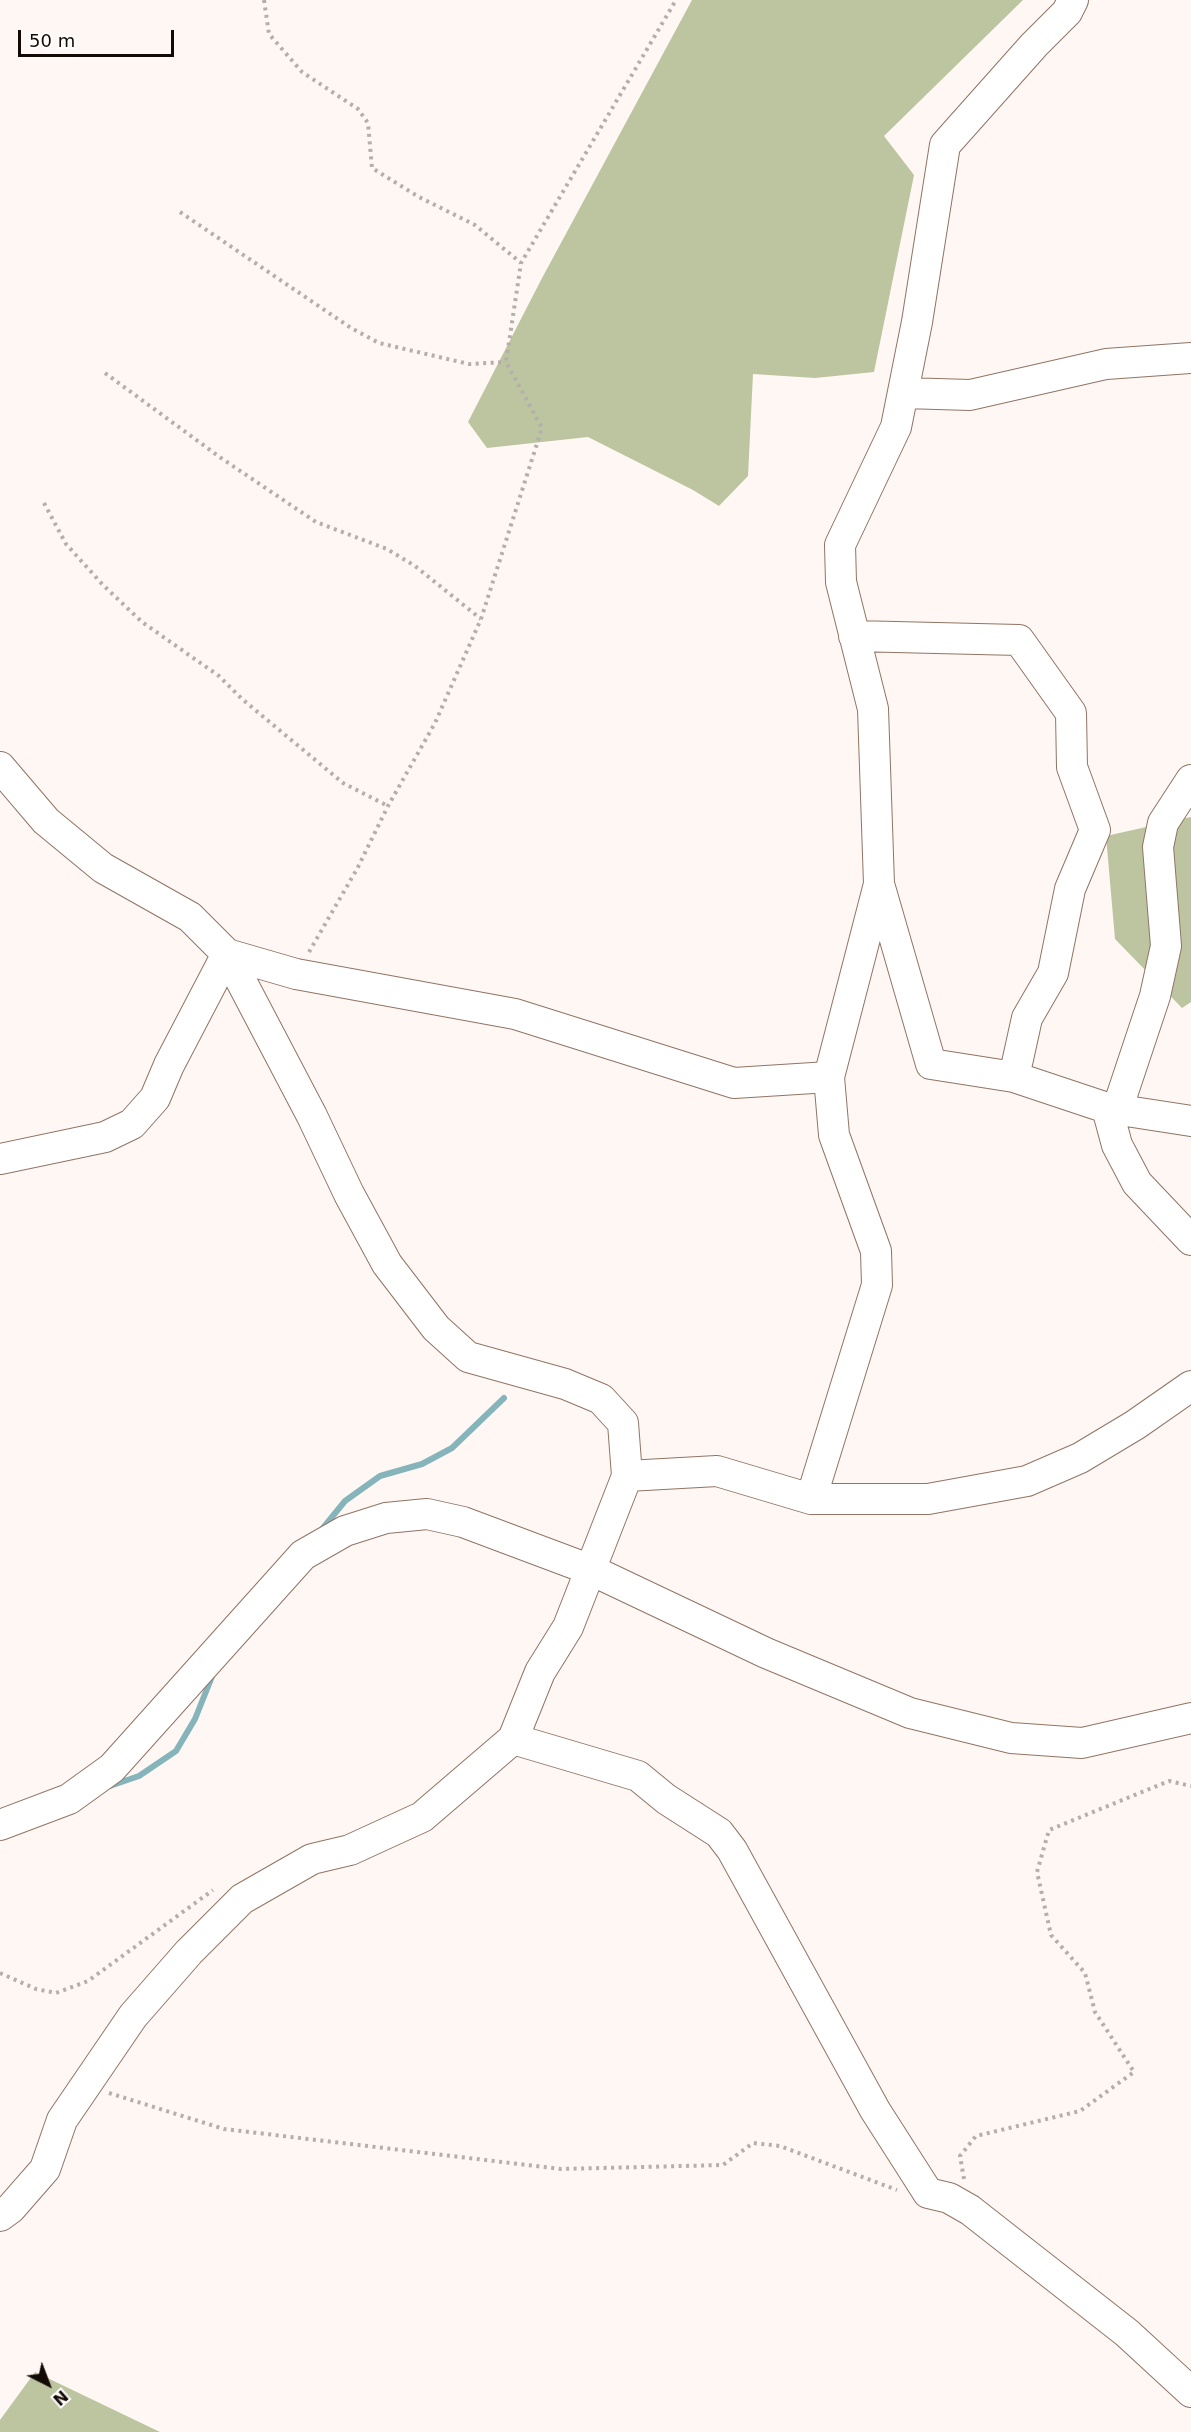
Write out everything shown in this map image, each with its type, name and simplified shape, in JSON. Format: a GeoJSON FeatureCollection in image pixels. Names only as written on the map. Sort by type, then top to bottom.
{"type":"FeatureCollection","features":[{"type":"Feature","properties":{"kind":"street"},"geometry":{"type":"LineString","coordinates":[[1072,0],[1067,12],[1034,45],[945,145],[904,393],[896,427],[840,545],[841,582],[873,709],[879,884],[931,1064],[1014,1077],[1112,1109],[1191,1121]]}},
{"type":"Feature","properties":{"kind":"street"},"geometry":{"type":"LineString","coordinates":[[904,393],[970,395],[1106,364],[1191,358]]}},
{"type":"Feature","properties":{"kind":"street"},"geometry":{"type":"LineString","coordinates":[[854,636],[1019,640],[1071,713],[1072,767],[1095,830],[1070,889],[1053,973],[1027,1018],[1014,1077]]}},
{"type":"Feature","properties":{"kind":"street"},"geometry":{"type":"LineString","coordinates":[[0,766],[46,821],[103,868],[190,917],[227,954],[387,1264],[436,1328],[468,1357],[565,1384],[601,1399],[623,1423],[627,1476],[568,1627],[540,1672],[513,1739],[422,1817],[350,1850],[312,1860],[242,1899],[189,1952],[133,2016],[62,2121],[45,2169],[11,2208],[0,2216]]}},
{"type":"Feature","properties":{"kind":"street"},"geometry":{"type":"LineString","coordinates":[[1191,780],[1163,823],[1158,846],[1166,946],[1155,996],[1112,1109],[1118,1145],[1137,1183],[1191,1240]]}},
{"type":"Feature","properties":{"kind":"street"},"geometry":{"type":"LineString","coordinates":[[811,1499],[877,1285],[876,1251],[834,1135],[829,1077],[879,884]]}},
{"type":"Feature","properties":{"kind":"street"},"geometry":{"type":"LineString","coordinates":[[227,954],[296,974],[515,1014],[734,1083],[829,1077]]}},
{"type":"Feature","properties":{"kind":"street"},"geometry":{"type":"LineString","coordinates":[[0,1159],[105,1137],[132,1124],[155,1098],[169,1065],[227,954]]}},
{"type":"Feature","properties":{"kind":"street"},"geometry":{"type":"LineString","coordinates":[[627,1476],[717,1471],[811,1499],[928,1499],[1027,1481],[1080,1458],[1135,1425],[1191,1386]]}},
{"type":"Feature","properties":{"kind":"street"},"geometry":{"type":"LineString","coordinates":[[0,1825],[33,1815],[69,1798],[112,1768],[303,1555],[345,1531],[386,1518],[427,1514],[463,1522],[591,1570],[766,1653],[910,1713],[1011,1738],[1082,1743],[1191,1718]]}},
{"type":"Feature","properties":{"kind":"street"},"geometry":{"type":"LineString","coordinates":[[513,1739],[638,1776],[666,1799],[719,1833],[732,1850],[874,2110],[928,2193],[948,2198],[970,2210],[1127,2333],[1191,2392]]}},
{"type":"Feature","properties":{"kind":"path"},"geometry":{"type":"LineString","coordinates":[[264,0],[268,34],[302,72],[358,109],[368,123],[372,168],[419,197],[475,225],[522,263]]}},
{"type":"Feature","properties":{"kind":"path"},"geometry":{"type":"LineString","coordinates":[[296,974],[357,869],[388,806],[435,723],[481,619],[542,428],[506,362],[522,263],[676,0]]}},
{"type":"Feature","properties":{"kind":"path"},"geometry":{"type":"LineString","coordinates":[[180,212],[351,328],[379,343],[469,364],[506,362]]}},
{"type":"Feature","properties":{"kind":"path"},"geometry":{"type":"LineString","coordinates":[[105,373],[221,458],[316,522],[387,549],[415,566],[481,619]]}},
{"type":"Feature","properties":{"kind":"path"},"geometry":{"type":"LineString","coordinates":[[44,503],[66,544],[103,585],[142,622],[219,676],[242,699],[343,783],[388,806]]}},
{"type":"Feature","properties":{"kind":"path"},"geometry":{"type":"LineString","coordinates":[[970,2210],[960,2156],[976,2136],[1080,2110],[1134,2072],[1095,2012],[1085,1973],[1051,1935],[1037,1872],[1049,1830],[1169,1781],[1191,1786]]}},
{"type":"Feature","properties":{"kind":"path"},"geometry":{"type":"LineString","coordinates":[[0,1973],[36,1989],[56,1993],[87,1981],[216,1888]]}},
{"type":"Feature","properties":{"kind":"path"},"geometry":{"type":"LineString","coordinates":[[85,2085],[224,2129],[561,2169],[723,2165],[753,2143],[780,2146],[893,2189],[928,2193]]}},
{"type":"Feature","properties":{"kind":"green space"},"geometry":{"type":"Polygon","coordinates":[[[692,0],[1023,0],[884,136],[914,175],[874,372],[815,378],[753,374],[748,476],[719,506],[693,490],[588,437],[487,448],[468,422],[541,280],[692,0]]]}},
{"type":"Feature","properties":{"kind":"green space"},"geometry":{"type":"Polygon","coordinates":[[[1191,817],[1191,1002],[1182,1008],[1115,939],[1106,836],[1191,817]]]}},
{"type":"Feature","properties":{"kind":"green space"},"geometry":{"type":"Polygon","coordinates":[[[35,2372],[160,2432],[0,2432],[0,2420],[35,2372]]]}},
{"type":"Feature","properties":{"kind":"waterway"},"geometry":{"type":"LineString","coordinates":[[323,1528],[345,1501],[380,1476],[422,1464],[452,1448],[504,1398]]}},
{"type":"Feature","properties":{"kind":"waterway"},"geometry":{"type":"LineString","coordinates":[[107,1787],[139,1776],[176,1751],[195,1719],[213,1674]]}}]}
